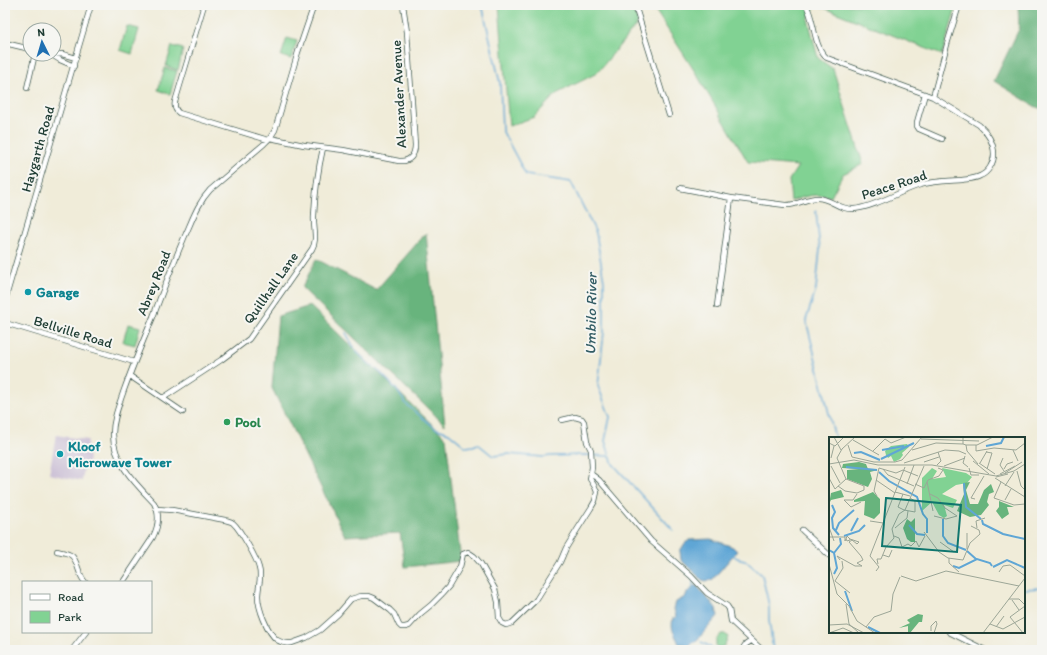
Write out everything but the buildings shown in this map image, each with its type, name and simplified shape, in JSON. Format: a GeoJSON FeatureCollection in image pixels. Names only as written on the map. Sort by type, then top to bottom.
{"type":"FeatureCollection","features":[{"type":"Feature","properties":{"kind":"street","name":"Haygarth Road"},"geometry":{"type":"LineString","coordinates":[[5,300],[91,5]]}},
{"type":"Feature","properties":{"kind":"street","name":"Alexander Avenue"},"geometry":{"type":"LineString","coordinates":[[204,5],[175,102],[175,110],[179,113],[269,139],[402,161],[410,158],[414,153],[415,145],[407,32],[403,5]]}},
{"type":"Feature","properties":{"kind":"street","name":"Abrey Road"},"geometry":{"type":"LineString","coordinates":[[157,508],[129,475],[116,452],[113,435],[118,408],[134,362],[201,200],[214,186],[259,149],[269,139],[275,130],[298,52],[314,5]]}},
{"type":"Feature","properties":{"kind":"street"},"geometry":{"type":"LineString","coordinates":[[635,5],[669,115]]}},
{"type":"Feature","properties":{"kind":"street","name":"Peace Road"},"geometry":{"type":"LineString","coordinates":[[680,188],[731,198],[789,205],[818,198],[829,200],[845,208],[853,209],[868,206],[920,185],[972,179],[981,176],[987,171],[993,158],[993,150],[988,135],[979,125],[932,97],[824,56],[820,49],[806,5]]}},
{"type":"Feature","properties":{"kind":"street"},"geometry":{"type":"LineString","coordinates":[[932,97],[959,5]]}},
{"type":"Feature","properties":{"kind":"street"},"geometry":{"type":"LineString","coordinates":[[5,43],[22,47]]}},
{"type":"Feature","properties":{"kind":"street"},"geometry":{"type":"LineString","coordinates":[[62,54],[76,58]]}},
{"type":"Feature","properties":{"kind":"street"},"geometry":{"type":"LineString","coordinates":[[62,61],[74,66]]}},
{"type":"Feature","properties":{"kind":"street"},"geometry":{"type":"LineString","coordinates":[[27,88],[32,62]]}},
{"type":"Feature","properties":{"kind":"street"},"geometry":{"type":"LineString","coordinates":[[925,94],[917,126],[920,129],[942,139]]}},
{"type":"Feature","properties":{"kind":"street","name":"Quillhall Lane"},"geometry":{"type":"LineString","coordinates":[[163,398],[221,360],[249,339],[312,249],[315,240],[314,211],[316,185],[320,156],[323,148]]}},
{"type":"Feature","properties":{"kind":"street"},"geometry":{"type":"LineString","coordinates":[[718,306],[731,198]]}},
{"type":"Feature","properties":{"kind":"street","name":"Bellville Road"},"geometry":{"type":"LineString","coordinates":[[5,323],[134,362]]}},
{"type":"Feature","properties":{"kind":"street"},"geometry":{"type":"LineString","coordinates":[[130,376],[183,412]]}},
{"type":"Feature","properties":{"kind":"street"},"geometry":{"type":"LineString","coordinates":[[123,581],[155,533],[158,521],[157,508],[225,520],[235,525],[259,567],[260,576],[258,599],[260,610],[269,630],[278,641],[284,643],[292,643],[314,634],[329,623],[351,599],[361,596],[369,596],[390,610],[394,614],[399,625],[405,627],[413,622],[441,596],[457,573],[463,554],[466,552],[469,552],[481,564],[495,589],[502,623],[506,625],[512,623],[536,600],[595,501],[597,492],[590,479],[592,467],[591,450],[586,442],[584,422],[582,419],[575,417],[562,420]]}},
{"type":"Feature","properties":{"kind":"street"},"geometry":{"type":"LineString","coordinates":[[591,474],[599,480],[651,540],[691,576],[707,593],[727,606],[729,609],[730,620],[762,650]]}},
{"type":"Feature","properties":{"kind":"street"},"geometry":{"type":"LineString","coordinates":[[802,530],[829,555]]}},
{"type":"Feature","properties":{"kind":"street"},"geometry":{"type":"LineString","coordinates":[[57,551],[72,555],[84,581]]}},
{"type":"Feature","properties":{"kind":"street"},"geometry":{"type":"LineString","coordinates":[[72,650],[85,633]]}},
{"type":"Feature","properties":{"kind":"street"},"geometry":{"type":"LineString","coordinates":[[951,633],[985,650]]}},
{"type":"Feature","properties":{"kind":"street"},"geometry":{"type":"LineString","coordinates":[[742,650],[751,641]]}},
{"type":"Feature","properties":{"kind":"shaded area"},"geometry":{"type":"Polygon","coordinates":[[[56,435],[88,440],[86,453],[89,457],[88,464],[84,467],[82,481],[49,474],[56,435]]]}},
{"type":"Feature","properties":{"kind":"green space"},"geometry":{"type":"Polygon","coordinates":[[[499,5],[632,5],[638,23],[597,73],[556,94],[534,117],[509,126],[499,5]]]}},
{"type":"Feature","properties":{"kind":"green space"},"geometry":{"type":"Polygon","coordinates":[[[652,5],[816,5],[808,19],[818,58],[833,69],[863,164],[843,174],[831,197],[820,195],[791,201],[789,180],[798,166],[748,162],[697,75],[652,5]]]}},
{"type":"Feature","properties":{"kind":"green space"},"geometry":{"type":"Polygon","coordinates":[[[817,5],[957,5],[942,55],[817,5]]]}},
{"type":"Feature","properties":{"kind":"green space"},"geometry":{"type":"Polygon","coordinates":[[[1018,5],[1042,5],[1042,109],[1036,107],[994,81],[1019,29],[1018,5]]]}},
{"type":"Feature","properties":{"kind":"green space"},"geometry":{"type":"Polygon","coordinates":[[[127,26],[139,29],[132,54],[120,50],[127,26]]]}},
{"type":"Feature","properties":{"kind":"green space"},"geometry":{"type":"Polygon","coordinates":[[[287,38],[297,41],[291,59],[281,56],[287,38]]]}},
{"type":"Feature","properties":{"kind":"green space"},"geometry":{"type":"Polygon","coordinates":[[[172,46],[183,49],[178,70],[166,66],[172,46]]]}},
{"type":"Feature","properties":{"kind":"green space"},"geometry":{"type":"Polygon","coordinates":[[[165,68],[177,71],[170,94],[158,90],[165,68]]]}},
{"type":"Feature","properties":{"kind":"green space"},"geometry":{"type":"Polygon","coordinates":[[[426,233],[445,425],[302,288],[316,259],[376,290],[426,233]]]}},
{"type":"Feature","properties":{"kind":"green space"},"geometry":{"type":"Polygon","coordinates":[[[310,306],[446,438],[461,561],[405,567],[400,533],[345,536],[272,388],[278,316],[310,306]]]}},
{"type":"Feature","properties":{"kind":"green space"},"geometry":{"type":"Polygon","coordinates":[[[128,324],[140,327],[135,345],[123,342],[128,324]]]}},
{"type":"Feature","properties":{"kind":"green space"},"geometry":{"type":"Polygon","coordinates":[[[721,634],[725,634],[728,637],[724,646],[718,648],[716,646],[716,640],[721,634]]]}},
{"type":"Feature","properties":{"kind":"water"},"geometry":{"type":"Polygon","coordinates":[[[711,539],[733,547],[737,551],[712,580],[706,581],[702,580],[681,560],[680,551],[685,543],[690,540],[711,539]]]}},
{"type":"Feature","properties":{"kind":"water"},"geometry":{"type":"Polygon","coordinates":[[[696,585],[716,608],[718,616],[695,642],[686,647],[685,644],[679,644],[673,632],[672,622],[673,618],[676,616],[674,609],[676,602],[685,597],[687,593],[696,585]]]}},
{"type":"Feature","properties":{"kind":"waterway","name":"Umbilo River"},"geometry":{"type":"LineString","coordinates":[[481,5],[500,83],[502,130],[526,175],[571,182],[596,233],[604,281],[604,332],[598,386],[610,417],[605,441],[613,464],[673,530]]}},
{"type":"Feature","properties":{"kind":"waterway"},"geometry":{"type":"LineString","coordinates":[[816,211],[820,249],[816,289],[806,320],[835,437]]}},
{"type":"Feature","properties":{"kind":"waterway"},"geometry":{"type":"LineString","coordinates":[[346,333],[356,351],[381,373],[396,389],[407,405],[435,428],[449,433],[466,447],[478,444],[493,456],[508,454],[543,457],[583,455],[610,456]]}},
{"type":"Feature","properties":{"kind":"waterway","name":"Umbilo River"},"geometry":{"type":"LineString","coordinates":[[733,555],[737,558],[745,560],[762,575],[769,605],[769,620],[773,650]]}},
{"type":"Feature","properties":{"kind":"waterway"},"geometry":{"type":"LineString","coordinates":[[693,582],[693,588]]}},
{"type":"Feature","properties":{"kind":"waterway"},"geometry":{"type":"LineString","coordinates":[[1025,589],[1042,588]]}},
{"type":"Feature","properties":{"kind":"waterway","name":"Umbilo River"},"geometry":{"type":"LineString","coordinates":[[701,642],[716,650],[718,648]]}},
{"type":"Feature","properties":{"kind":"place","name":"Garage"},"geometry":{"type":"Point","coordinates":[28,292]}},
{"type":"Feature","properties":{"kind":"place","name":"Pool"},"geometry":{"type":"Point","coordinates":[227,422]}},
{"type":"Feature","properties":{"kind":"place","name":"Kloof Microwave Tower"},"geometry":{"type":"Point","coordinates":[60,454]}}]}
